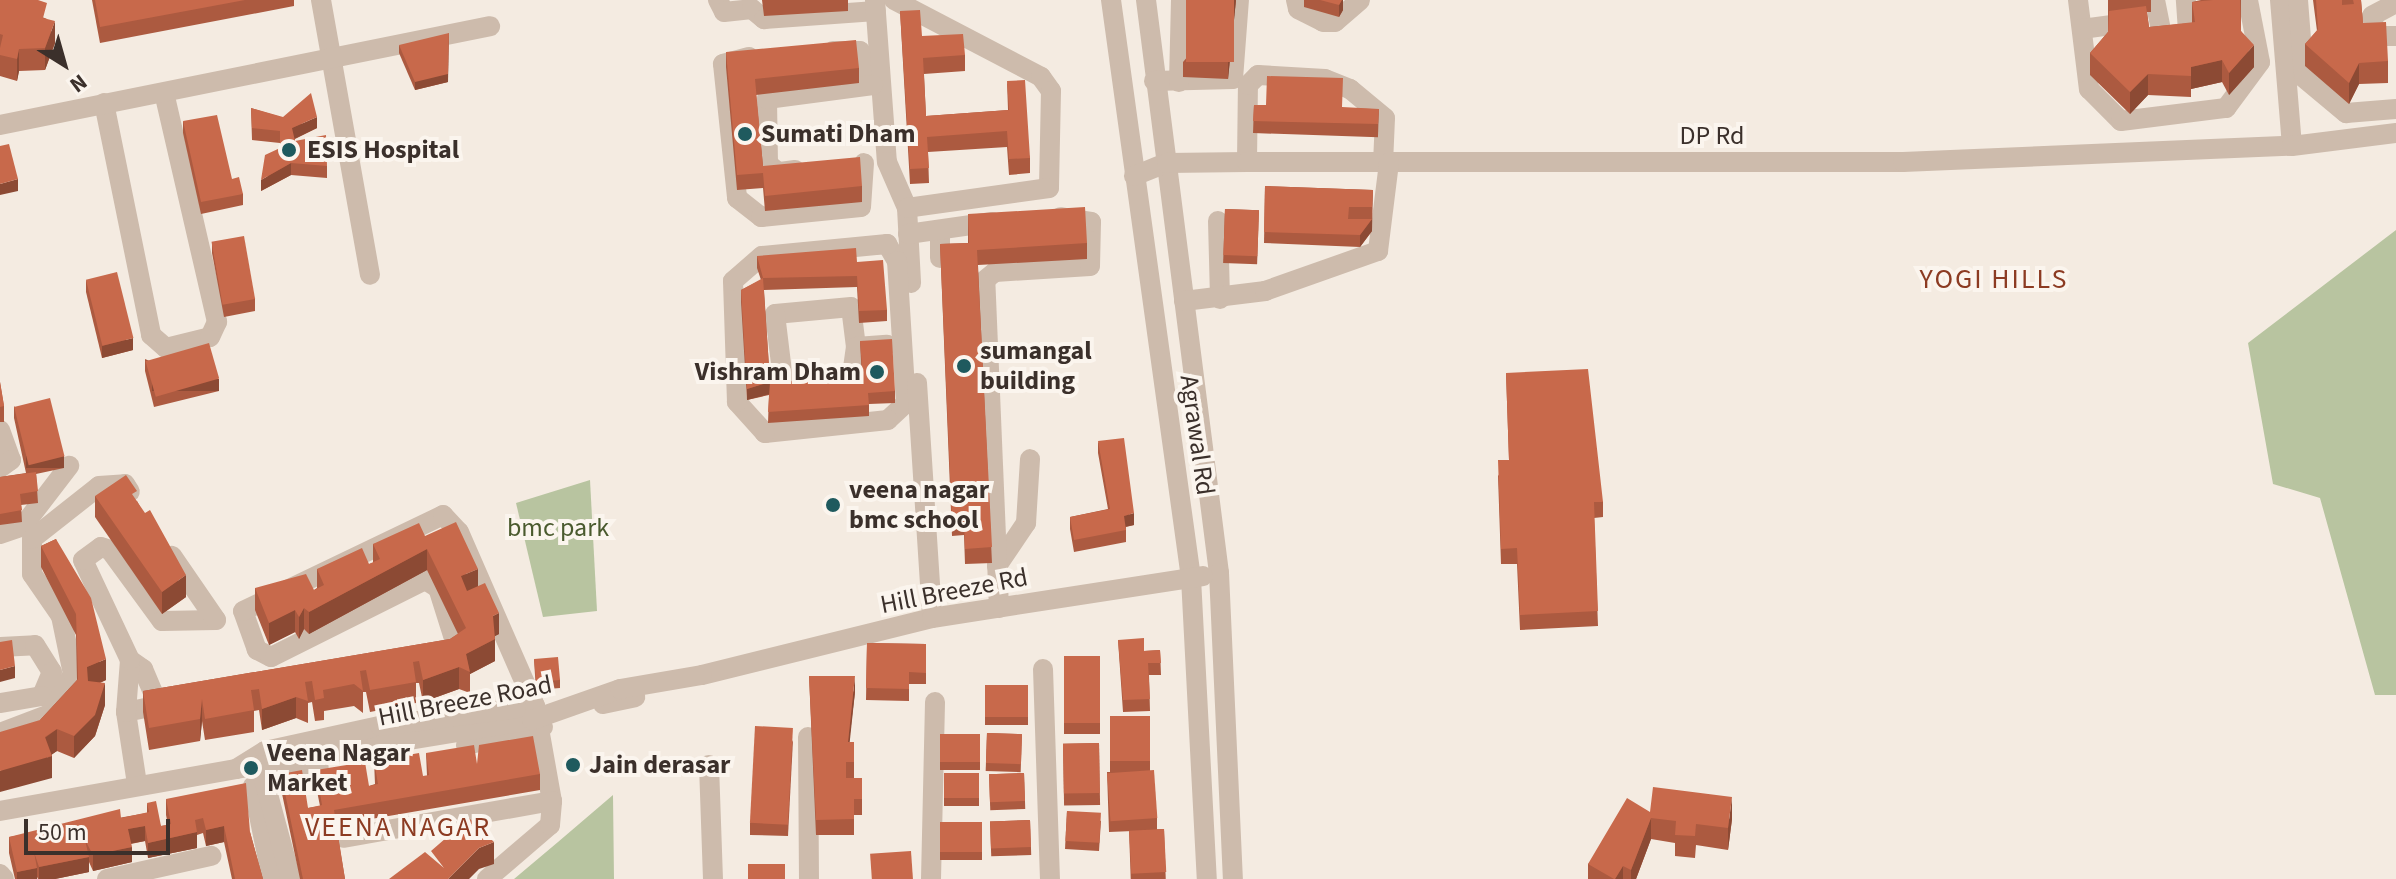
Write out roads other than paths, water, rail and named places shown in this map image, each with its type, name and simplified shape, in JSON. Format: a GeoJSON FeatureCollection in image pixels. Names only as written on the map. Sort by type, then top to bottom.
{"type":"FeatureCollection","features":[{"type":"Feature","properties":{"kind":"street"},"geometry":{"type":"LineString","coordinates":[[321,0],[370,275]]}},
{"type":"Feature","properties":{"kind":"street"},"geometry":{"type":"LineString","coordinates":[[718,0],[724,12],[752,9],[764,19],[865,10],[872,85],[887,162],[907,208],[909,344],[906,403],[888,420],[765,433],[737,402],[733,281],[762,256],[887,244],[897,261],[909,344],[932,618]]}},
{"type":"Feature","properties":{"kind":"street"},"geometry":{"type":"LineString","coordinates":[[894,0],[1041,77],[1051,91],[1049,188],[907,208]]}},
{"type":"Feature","properties":{"kind":"street","name":"Agrawal Rd"},"geometry":{"type":"LineString","coordinates":[[1111,0],[1191,578],[1207,879]]}},
{"type":"Feature","properties":{"kind":"street","name":"Agrawal Rd"},"geometry":{"type":"LineString","coordinates":[[1146,0],[1219,573],[1233,879]]}},
{"type":"Feature","properties":{"kind":"street"},"geometry":{"type":"LineString","coordinates":[[1179,82],[1181,0]]}},
{"type":"Feature","properties":{"kind":"street"},"geometry":{"type":"LineString","coordinates":[[1154,81],[1233,79],[1239,0]]}},
{"type":"Feature","properties":{"kind":"street"},"geometry":{"type":"LineString","coordinates":[[1296,0],[1298,9],[1323,22],[1335,22],[1360,0]]}},
{"type":"Feature","properties":{"kind":"street"},"geometry":{"type":"LineString","coordinates":[[2078,0],[2089,89],[2114,119],[2221,111],[2260,62],[2240,6],[2186,7],[2180,40],[2159,38],[2156,9],[2082,29]]}},
{"type":"Feature","properties":{"kind":"street"},"geometry":{"type":"LineString","coordinates":[[2280,0],[2292,146]]}},
{"type":"Feature","properties":{"kind":"street"},"geometry":{"type":"LineString","coordinates":[[2298,0],[2304,78],[2346,113],[2396,109]]}},
{"type":"Feature","properties":{"kind":"street"},"geometry":{"type":"LineString","coordinates":[[2396,3],[2372,16],[2376,36],[2396,36]]}},
{"type":"Feature","properties":{"kind":"street"},"geometry":{"type":"LineString","coordinates":[[0,125],[490,26]]}},
{"type":"Feature","properties":{"kind":"street"},"geometry":{"type":"LineString","coordinates":[[814,52],[857,49],[872,85]]}},
{"type":"Feature","properties":{"kind":"street"},"geometry":{"type":"LineString","coordinates":[[770,56],[723,64],[737,198],[761,217],[861,207],[864,163]]}},
{"type":"Feature","properties":{"kind":"street"},"geometry":{"type":"LineString","coordinates":[[1184,301],[1220,299],[1265,291],[1378,251],[1386,163],[1385,118],[1350,89],[1325,79],[1258,75],[1248,85],[1247,162]]}},
{"type":"Feature","properties":{"kind":"street"},"geometry":{"type":"LineString","coordinates":[[872,85],[767,99],[772,169],[887,162]]}},
{"type":"Feature","properties":{"kind":"street"},"geometry":{"type":"LineString","coordinates":[[104,103],[151,335],[166,348],[210,337],[217,322],[164,93]]}},
{"type":"Feature","properties":{"kind":"street","name":"DP Rd"},"geometry":{"type":"LineString","coordinates":[[1134,176],[1167,163],[1247,162],[1904,170],[2292,146],[2396,133]]}},
{"type":"Feature","properties":{"kind":"street"},"geometry":{"type":"LineString","coordinates":[[908,234],[1028,220],[1088,218],[1093,262],[1086,269],[995,272],[985,280],[999,608]]}},
{"type":"Feature","properties":{"kind":"street"},"geometry":{"type":"LineString","coordinates":[[1218,221],[1220,299]]}},
{"type":"Feature","properties":{"kind":"street"},"geometry":{"type":"LineString","coordinates":[[940,232],[940,258]]}},
{"type":"Feature","properties":{"kind":"street"},"geometry":{"type":"LineString","coordinates":[[851,307],[856,347],[852,375],[783,380],[775,314],[851,307]]}},
{"type":"Feature","properties":{"kind":"street"},"geometry":{"type":"LineString","coordinates":[[856,347],[909,344]]}},
{"type":"Feature","properties":{"kind":"street"},"geometry":{"type":"LineString","coordinates":[[0,430],[11,460],[0,468]]}},
{"type":"Feature","properties":{"kind":"street"},"geometry":{"type":"LineString","coordinates":[[997,566],[1026,523],[1030,459]]}},
{"type":"Feature","properties":{"kind":"street"},"geometry":{"type":"LineString","coordinates":[[0,534],[23,526],[69,466]]}},
{"type":"Feature","properties":{"kind":"street"},"geometry":{"type":"LineString","coordinates":[[0,733],[50,714],[73,674],[61,616],[32,574],[32,539],[99,486],[125,484],[141,509]]}},
{"type":"Feature","properties":{"kind":"street"},"geometry":{"type":"LineString","coordinates":[[137,784],[126,712],[130,660],[83,560],[101,547],[144,595],[162,621],[216,620],[243,611],[443,515],[459,532],[535,718],[552,801],[550,825],[487,879]]}},
{"type":"Feature","properties":{"kind":"street"},"geometry":{"type":"LineString","coordinates":[[158,534],[216,620]]}},
{"type":"Feature","properties":{"kind":"street","name":"Hill Breeze Rd"},"geometry":{"type":"LineString","coordinates":[[702,675],[932,618],[1219,573]]}},
{"type":"Feature","properties":{"kind":"street"},"geometry":{"type":"LineString","coordinates":[[271,657],[425,580],[438,588],[456,645],[443,655],[414,657]]}},
{"type":"Feature","properties":{"kind":"street"},"geometry":{"type":"LineString","coordinates":[[110,613],[144,595]]}},
{"type":"Feature","properties":{"kind":"street"},"geometry":{"type":"LineString","coordinates":[[243,611],[257,650],[271,657],[277,678],[262,681]]}},
{"type":"Feature","properties":{"kind":"street"},"geometry":{"type":"LineString","coordinates":[[0,647],[35,645],[52,672],[42,696],[0,703]]}},
{"type":"Feature","properties":{"kind":"street"},"geometry":{"type":"LineString","coordinates":[[130,660],[143,669],[158,705]]}},
{"type":"Feature","properties":{"kind":"street"},"geometry":{"type":"LineString","coordinates":[[1043,669],[1050,879]]}},
{"type":"Feature","properties":{"kind":"street","name":"Hill Breeze Road"},"geometry":{"type":"LineString","coordinates":[[0,811],[137,784],[535,718],[620,689],[702,675]]}},
{"type":"Feature","properties":{"kind":"street"},"geometry":{"type":"LineString","coordinates":[[535,718],[635,697]]}},
{"type":"Feature","properties":{"kind":"street"},"geometry":{"type":"LineString","coordinates":[[126,712],[187,699]]}},
{"type":"Feature","properties":{"kind":"street"},"geometry":{"type":"LineString","coordinates":[[931,879],[935,702]]}},
{"type":"Feature","properties":{"kind":"street"},"geometry":{"type":"LineString","coordinates":[[808,737],[809,879]]}},
{"type":"Feature","properties":{"kind":"street"},"geometry":{"type":"LineString","coordinates":[[709,765],[713,879]]}},
{"type":"Feature","properties":{"kind":"street"},"geometry":{"type":"LineString","coordinates":[[248,767],[272,879]]}},
{"type":"Feature","properties":{"kind":"street"},"geometry":{"type":"LineString","coordinates":[[248,767],[291,879]]}},
{"type":"Feature","properties":{"kind":"street"},"geometry":{"type":"LineString","coordinates":[[343,838],[552,801]]}},
{"type":"Feature","properties":{"kind":"street"},"geometry":{"type":"LineString","coordinates":[[107,879],[211,856]]}},
{"type":"Feature","properties":{"kind":"street"},"geometry":{"type":"LineString","coordinates":[[0,874],[4,879]]}},
{"type":"Feature","properties":{"kind":"place","name":"Sumati Dham"},"geometry":{"type":"Point","coordinates":[745,134]}},
{"type":"Feature","properties":{"kind":"place","name":"ESIS Hospital"},"geometry":{"type":"Point","coordinates":[289,150]}},
{"type":"Feature","properties":{"kind":"place","name":"sumangal building"},"geometry":{"type":"Point","coordinates":[964,366]}},
{"type":"Feature","properties":{"kind":"place","name":"Vishram Dham"},"geometry":{"type":"Point","coordinates":[877,372]}},
{"type":"Feature","properties":{"kind":"place","name":"veena nagar bmc school"},"geometry":{"type":"Point","coordinates":[833,505]}},
{"type":"Feature","properties":{"kind":"place","name":"Jain derasar"},"geometry":{"type":"Point","coordinates":[573,765]}},
{"type":"Feature","properties":{"kind":"place","name":"Veena Nagar Market"},"geometry":{"type":"Point","coordinates":[251,768]}},
{"type":"Feature","properties":{"kind":"district","name":"YOGI HILLS"},"geometry":{"type":"Point","coordinates":[1994,279]}},
{"type":"Feature","properties":{"kind":"district","name":"VEENA NAGAR"},"geometry":{"type":"Point","coordinates":[398,827]}},
{"type":"Feature","properties":{"kind":"park label","name":"bmc park"},"geometry":{"type":"Point","coordinates":[558,528]}}]}
